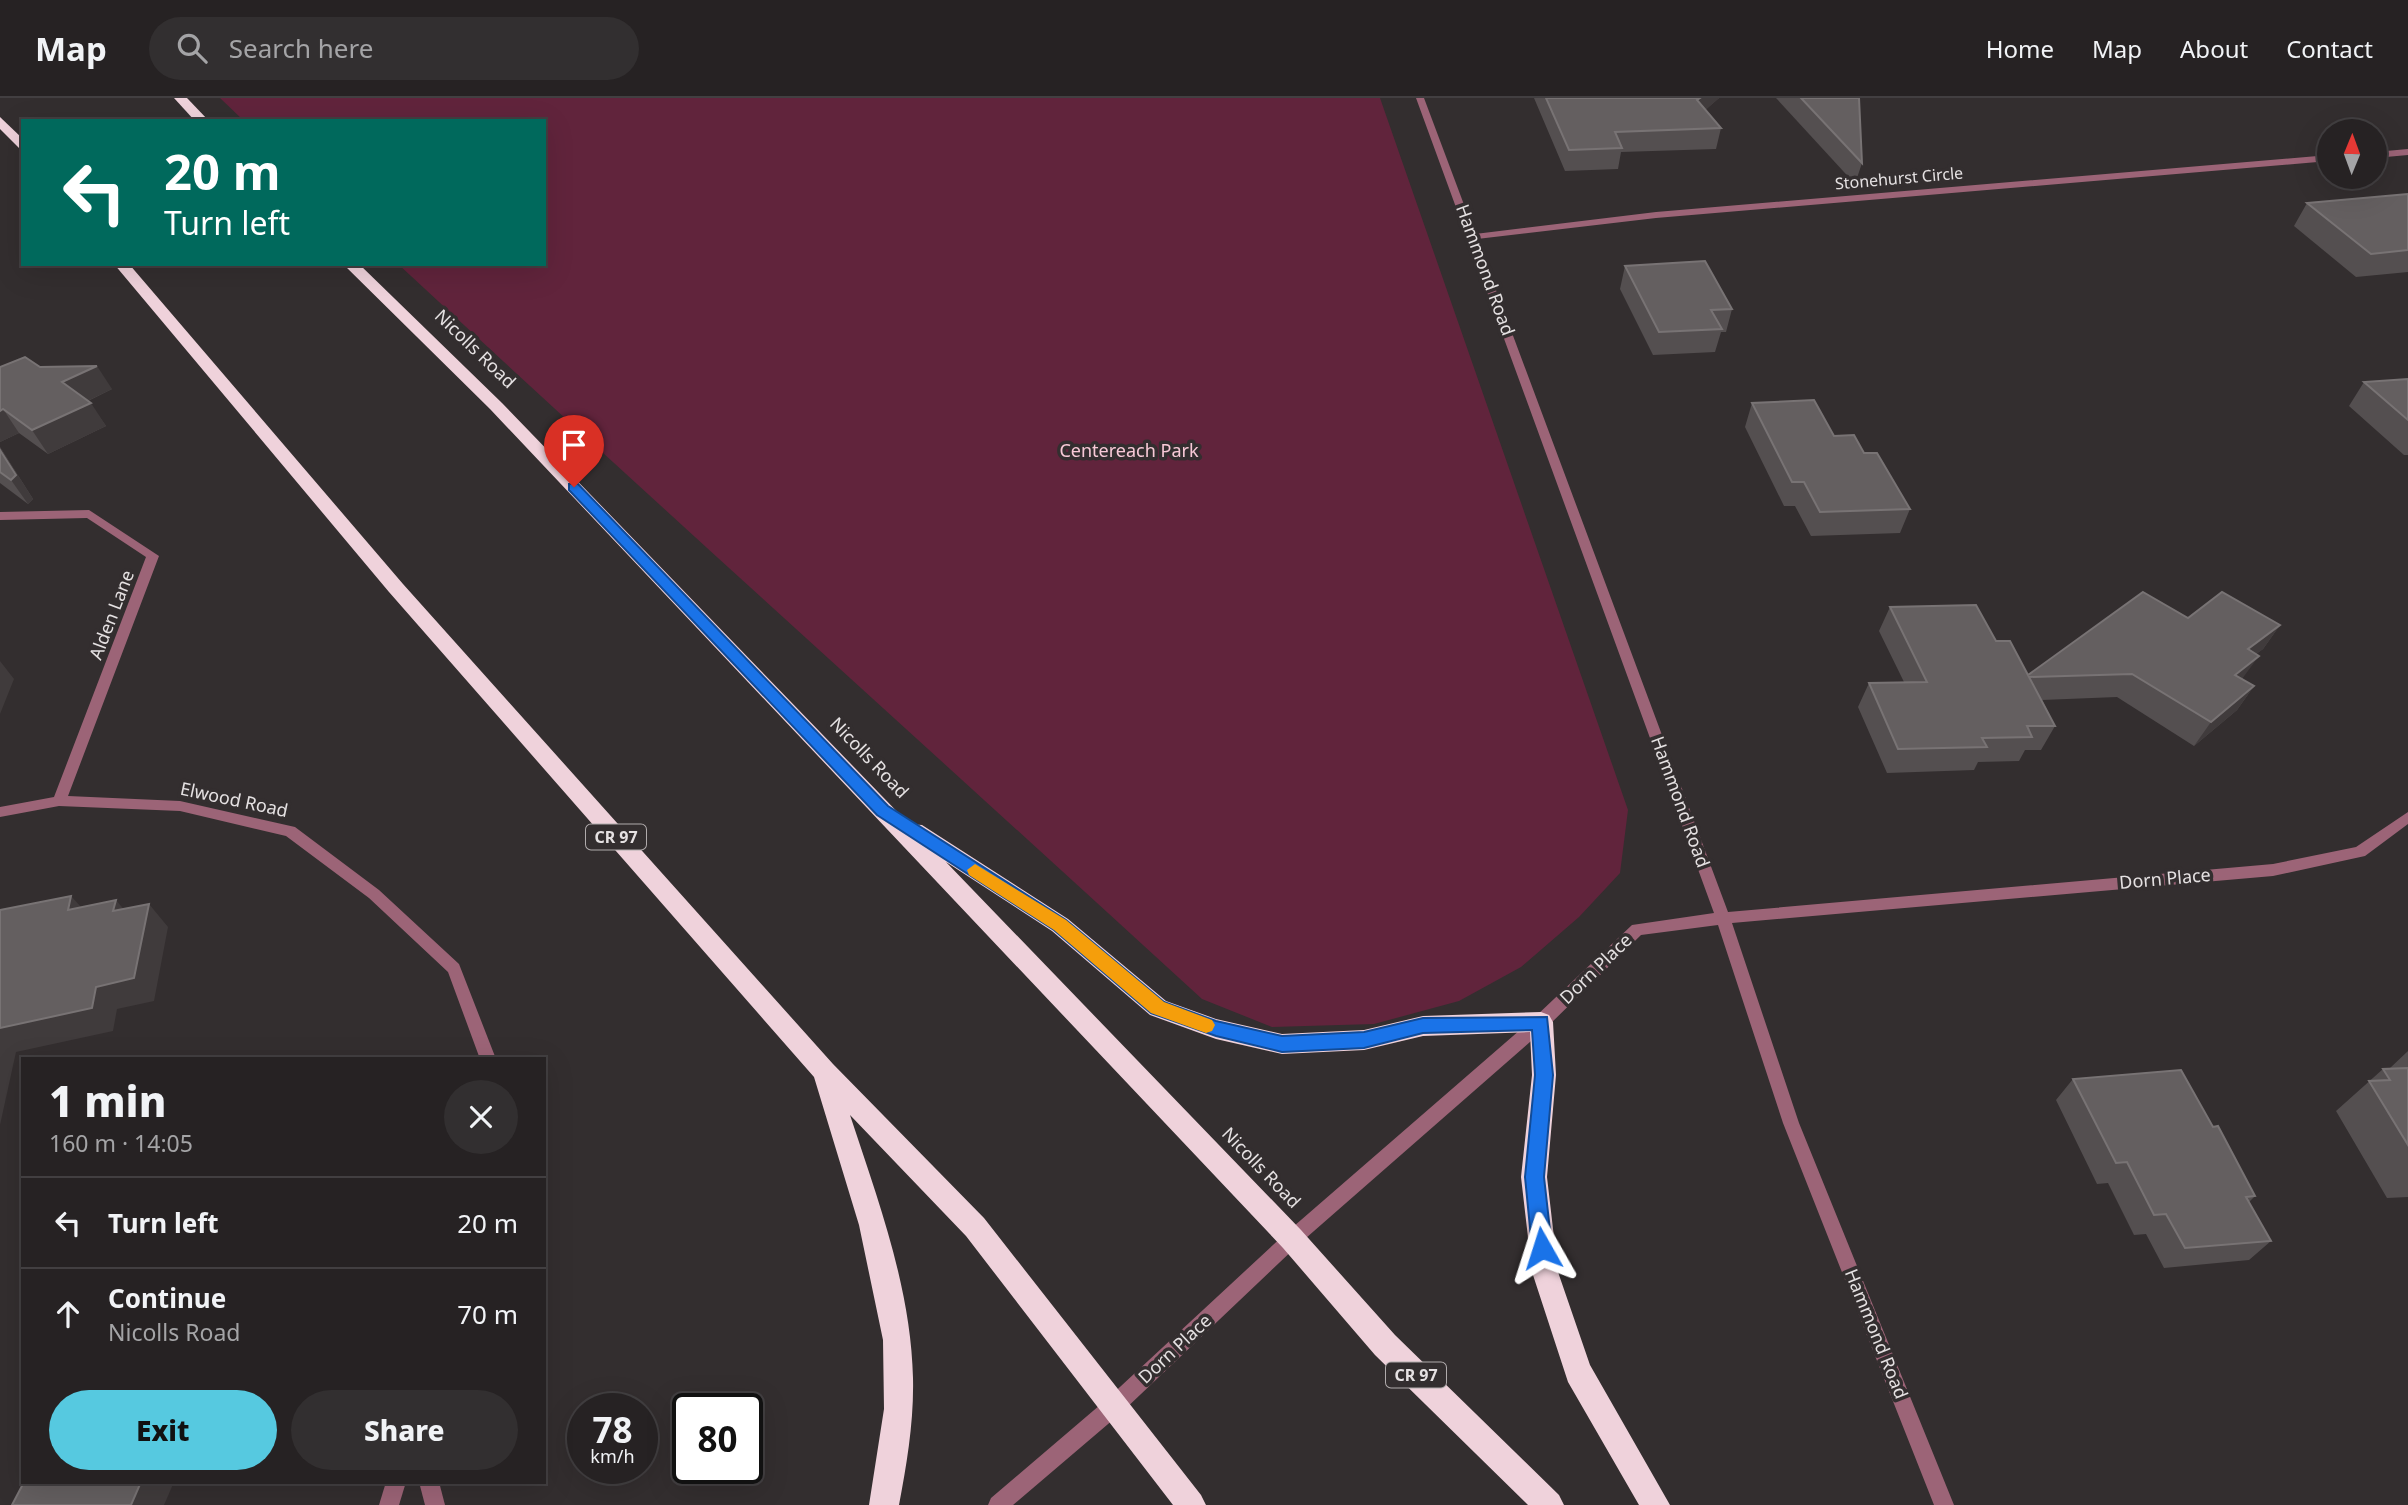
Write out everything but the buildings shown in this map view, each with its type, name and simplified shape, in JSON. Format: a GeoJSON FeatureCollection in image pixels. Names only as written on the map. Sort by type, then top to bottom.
{"type":"FeatureCollection","features":[{"type":"Feature","properties":{"kind":"highway"},"geometry":{"type":"LineString","coordinates":[[180,98],[201,119]]}},
{"type":"Feature","properties":{"kind":"highway"},"geometry":{"type":"LineString","coordinates":[[0,121],[21,146]]}},
{"type":"Feature","properties":{"kind":"highway","name":"CR 97"},"geometry":{"type":"LineString","coordinates":[[123,266],[396,588],[824,1071],[975,1227],[1191,1505]]}},
{"type":"Feature","properties":{"kind":"highway","name":"Nicolls Road"},"geometry":{"type":"LineString","coordinates":[[352,266],[496,407],[883,810],[1292,1238],[1385,1345],[1549,1505]]}},
{"type":"Feature","properties":{"kind":"highway"},"geometry":{"type":"LineString","coordinates":[[883,810],[1060,925],[1158,1008],[1216,1029],[1282,1044],[1364,1040],[1423,1026],[1541,1022],[1544,1075],[1534,1177],[1545,1272],[1578,1372],[1655,1505]]}},
{"type":"Feature","properties":{"kind":"highway"},"geometry":{"type":"LineString","coordinates":[[824,1071],[888,1285],[899,1377],[892,1470],[884,1505]]}},
{"type":"Feature","properties":{"kind":"street","name":"Hammond Road"},"geometry":{"type":"LineString","coordinates":[[1420,98],[1723,918],[1791,1123],[1944,1505]]}},
{"type":"Feature","properties":{"kind":"street"},"geometry":{"type":"LineString","coordinates":[[2387,154],[2408,152]]}},
{"type":"Feature","properties":{"kind":"street","name":"Stonehurst Circle"},"geometry":{"type":"LineString","coordinates":[[1473,237],[1657,215],[2317,159]]}},
{"type":"Feature","properties":{"kind":"street","name":"Alden Lane"},"geometry":{"type":"LineString","coordinates":[[0,516],[89,514],[153,556],[59,801]]}},
{"type":"Feature","properties":{"kind":"street","name":"Elwood Road"},"geometry":{"type":"LineString","coordinates":[[0,812],[59,801],[180,806],[290,831],[374,894],[454,968],[487,1057]]}},
{"type":"Feature","properties":{"kind":"street","name":"Dorn Place"},"geometry":{"type":"LineString","coordinates":[[998,1505],[1114,1406],[1292,1238],[1541,1022],[1637,929],[1723,918],[2273,870],[2360,852],[2408,817]]}},
{"type":"Feature","properties":{"kind":"street"},"geometry":{"type":"LineString","coordinates":[[389,1505],[395,1484]]}},
{"type":"Feature","properties":{"kind":"street"},"geometry":{"type":"LineString","coordinates":[[430,1484],[435,1505]]}},
{"type":"Feature","properties":{"kind":"green space","name":"Centereach Park"},"geometry":{"type":"Polygon","coordinates":[[[220,98],[1380,98],[1628,810],[1620,873],[1579,917],[1521,967],[1459,1001],[1374,1024],[1272,1027],[1202,999],[400,266],[546,266],[546,119],[242,119],[220,98]]]}},
{"type":"Feature","properties":{"kind":"slow traffic"},"geometry":{"type":"LineString","coordinates":[[975,870],[1060,925],[1158,1008],[1206,1025]]}},
{"type":"Feature","properties":{"kind":"route"},"geometry":{"type":"LineString","coordinates":[[574,487],[883,810],[1060,925],[1158,1008],[1216,1029],[1282,1044],[1364,1040],[1423,1026],[1541,1022],[1544,1075],[1534,1177],[1542,1248]]}}]}
